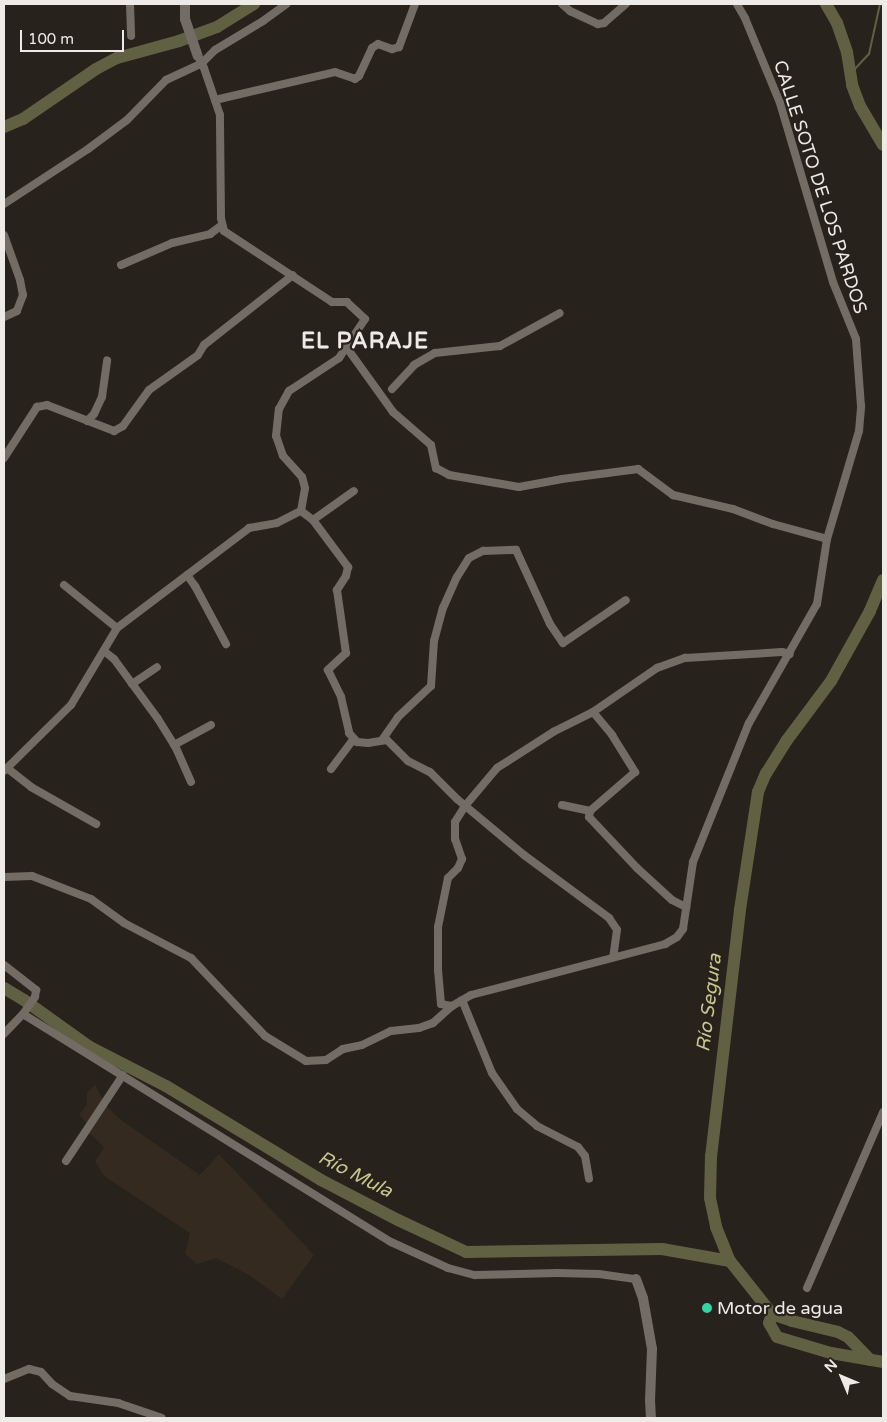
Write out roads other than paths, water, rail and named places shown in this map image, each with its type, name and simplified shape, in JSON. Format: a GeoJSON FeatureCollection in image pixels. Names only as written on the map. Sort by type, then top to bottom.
{"type":"FeatureCollection","features":[{"type":"Feature","properties":{"kind":"main road"},"geometry":{"type":"LineString","coordinates":[[185,4],[186,21],[200,60]]}},
{"type":"Feature","properties":{"kind":"main road"},"geometry":{"type":"LineString","coordinates":[[636,1280],[643,1298],[652,1349],[650,1400],[652,1418]]}},
{"type":"Feature","properties":{"kind":"street"},"geometry":{"type":"LineString","coordinates":[[130,4],[131,36]]}},
{"type":"Feature","properties":{"kind":"street"},"geometry":{"type":"LineString","coordinates":[[4,204],[88,149],[127,120],[166,80],[263,21],[286,4]]}},
{"type":"Feature","properties":{"kind":"street"},"geometry":{"type":"LineString","coordinates":[[215,100],[335,72],[355,79],[359,76],[372,48],[378,44],[392,49],[399,47],[415,4]]}},
{"type":"Feature","properties":{"kind":"street"},"geometry":{"type":"LineString","coordinates":[[562,4],[570,11],[598,24],[604,23],[626,4]]}},
{"type":"Feature","properties":{"kind":"street","name":"CALLE SOTO DE LOS PARDOS"},"geometry":{"type":"LineString","coordinates":[[4,877],[32,876],[83,896],[124,923],[191,958],[265,1036],[306,1061],[326,1060],[343,1049],[362,1045],[391,1032],[419,1028],[433,1023],[452,1006],[470,995],[665,944],[677,937],[683,929],[692,862],[734,758],[749,723],[817,604],[827,539],[859,431],[862,394],[856,339],[834,282],[780,103],[745,18],[736,4]]}},
{"type":"Feature","properties":{"kind":"street"},"geometry":{"type":"LineString","coordinates":[[200,60],[220,115],[222,225],[224,231],[332,302],[347,302],[365,319],[340,358],[289,391],[279,409],[276,436],[283,456],[302,477],[305,488],[300,511]]}},
{"type":"Feature","properties":{"kind":"street"},"geometry":{"type":"LineString","coordinates":[[121,266],[172,243],[210,234],[222,225]]}},
{"type":"Feature","properties":{"kind":"street"},"geometry":{"type":"LineString","coordinates":[[4,235],[20,280],[22,295],[17,311],[4,316]]}},
{"type":"Feature","properties":{"kind":"street"},"geometry":{"type":"LineString","coordinates":[[4,458],[37,407],[47,405],[114,431],[123,426],[149,390],[198,355],[204,344],[292,275]]}},
{"type":"Feature","properties":{"kind":"street"},"geometry":{"type":"LineString","coordinates":[[392,389],[414,365],[436,353],[500,346],[560,313]]}},
{"type":"Feature","properties":{"kind":"street"},"geometry":{"type":"LineString","coordinates":[[347,348],[393,412],[431,445],[436,468],[449,475],[519,487],[638,469],[673,495],[733,509],[773,524],[827,539]]}},
{"type":"Feature","properties":{"kind":"street"},"geometry":{"type":"LineString","coordinates":[[87,421],[94,414],[102,397],[107,360]]}},
{"type":"Feature","properties":{"kind":"street"},"geometry":{"type":"LineString","coordinates":[[313,520],[354,490]]}},
{"type":"Feature","properties":{"kind":"street"},"geometry":{"type":"LineString","coordinates":[[300,511],[313,520],[348,567],[346,576],[337,590],[346,653],[328,670],[341,697],[349,733],[357,742],[368,743],[387,740],[408,761],[430,772],[466,806],[524,854],[609,918],[617,930],[613,957]]}},
{"type":"Feature","properties":{"kind":"street"},"geometry":{"type":"LineString","coordinates":[[96,824],[5,770],[71,705],[117,628],[249,528],[277,523],[300,511]]}},
{"type":"Feature","properties":{"kind":"street"},"geometry":{"type":"LineString","coordinates":[[382,740],[398,717],[431,686],[434,641],[443,608],[457,577],[469,558],[483,551],[516,550],[550,624],[563,643],[626,600]]}},
{"type":"Feature","properties":{"kind":"street"},"geometry":{"type":"LineString","coordinates":[[186,575],[226,644]]}},
{"type":"Feature","properties":{"kind":"street"},"geometry":{"type":"LineString","coordinates":[[64,585],[117,628]]}},
{"type":"Feature","properties":{"kind":"street"},"geometry":{"type":"LineString","coordinates":[[104,650],[114,659],[174,745],[191,782]]}},
{"type":"Feature","properties":{"kind":"street"},"geometry":{"type":"LineString","coordinates":[[452,1006],[441,1004],[438,970],[438,927],[448,878],[458,868],[462,859],[455,839],[455,822],[497,768],[552,732],[593,712],[658,668],[685,658],[782,652],[790,654]]}},
{"type":"Feature","properties":{"kind":"street"},"geometry":{"type":"LineString","coordinates":[[132,684],[157,666]]}},
{"type":"Feature","properties":{"kind":"street"},"geometry":{"type":"LineString","coordinates":[[593,712],[612,736],[635,772],[590,811],[589,817],[637,868],[672,900],[686,908]]}},
{"type":"Feature","properties":{"kind":"street"},"geometry":{"type":"LineString","coordinates":[[174,745],[211,725]]}},
{"type":"Feature","properties":{"kind":"street"},"geometry":{"type":"LineString","coordinates":[[331,769],[354,739]]}},
{"type":"Feature","properties":{"kind":"street"},"geometry":{"type":"LineString","coordinates":[[562,805],[590,811]]}},
{"type":"Feature","properties":{"kind":"street"},"geometry":{"type":"LineString","coordinates":[[4,965],[36,990],[33,1000],[23,1014],[4,1034]]}},
{"type":"Feature","properties":{"kind":"street"},"geometry":{"type":"LineString","coordinates":[[462,1000],[492,1073],[517,1109],[537,1126],[578,1147],[585,1156],[589,1179]]}},
{"type":"Feature","properties":{"kind":"street"},"geometry":{"type":"LineString","coordinates":[[23,1014],[391,1242],[448,1268],[476,1275],[599,1274],[636,1280]]}},
{"type":"Feature","properties":{"kind":"street"},"geometry":{"type":"LineString","coordinates":[[66,1161],[122,1076]]}},
{"type":"Feature","properties":{"kind":"street"},"geometry":{"type":"LineString","coordinates":[[807,1288],[883,1112]]}},
{"type":"Feature","properties":{"kind":"street"},"geometry":{"type":"LineString","coordinates":[[4,1379],[29,1369],[41,1372],[52,1384],[70,1396],[118,1403],[162,1418]]}},
{"type":"Feature","properties":{"kind":"waterway","name":"Río Segura"},"geometry":{"type":"LineString","coordinates":[[4,127],[23,119],[96,69],[117,58],[179,41],[217,27],[254,4]]}},
{"type":"Feature","properties":{"kind":"waterway","name":"Río Segura"},"geometry":{"type":"LineString","coordinates":[[826,4],[837,23],[847,52],[852,85],[860,106],[883,145]]}},
{"type":"Feature","properties":{"kind":"waterway"},"geometry":{"type":"LineString","coordinates":[[852,72],[869,54],[880,4]]}},
{"type":"Feature","properties":{"kind":"waterway","name":"Río Segura"},"geometry":{"type":"LineString","coordinates":[[883,580],[870,611],[831,681],[787,740],[766,773],[758,792],[740,910],[711,1156],[710,1198],[716,1227],[730,1261],[772,1314],[769,1323],[777,1337],[831,1353],[883,1362]]}},
{"type":"Feature","properties":{"kind":"waterway","name":"Río Mula"},"geometry":{"type":"LineString","coordinates":[[4,988],[90,1047],[166,1086],[321,1180],[398,1220],[466,1252],[662,1249],[730,1261]]}},
{"type":"Feature","properties":{"kind":"waterway"},"geometry":{"type":"LineString","coordinates":[[772,1314],[838,1332],[848,1337],[870,1360]]}},
{"type":"Feature","properties":{"kind":"place","name":"Motor de agua"},"geometry":{"type":"Point","coordinates":[707,1308]}},
{"type":"Feature","properties":{"kind":"district","name":"EL PARAJE"},"geometry":{"type":"Point","coordinates":[365,342]}}]}
